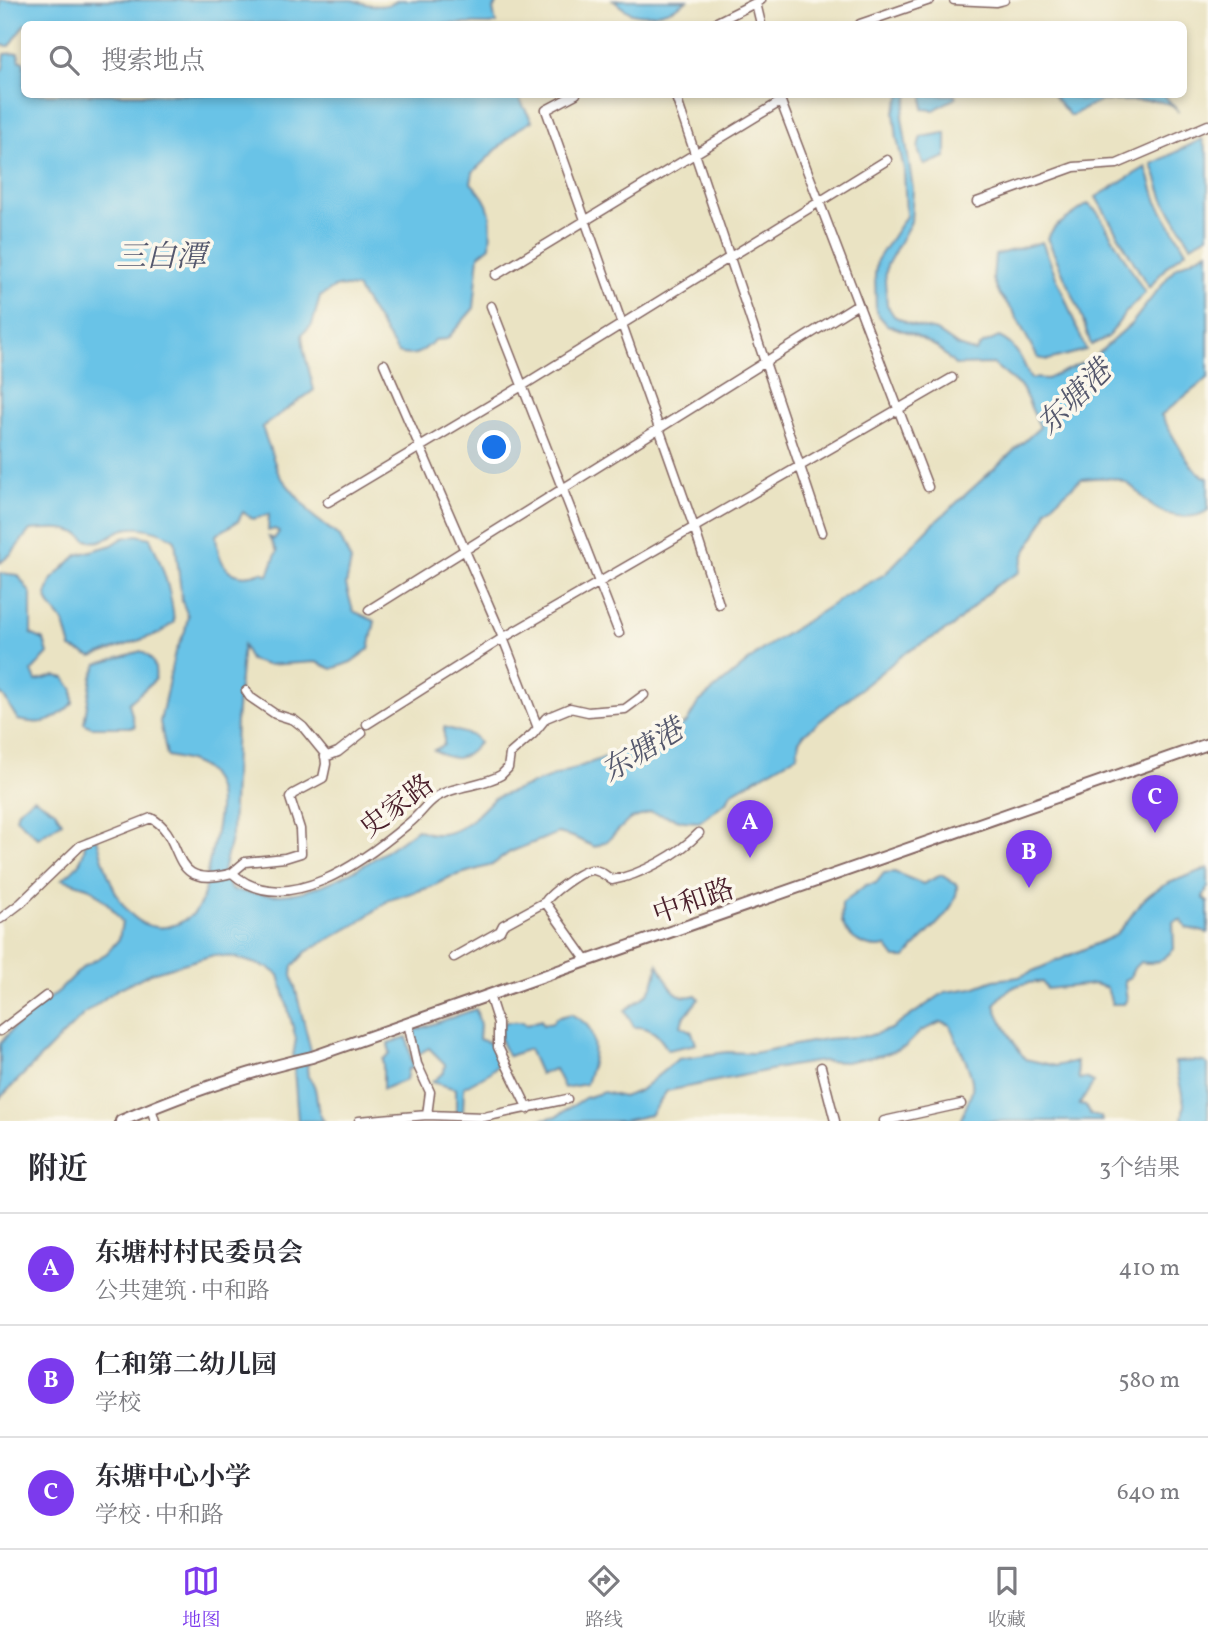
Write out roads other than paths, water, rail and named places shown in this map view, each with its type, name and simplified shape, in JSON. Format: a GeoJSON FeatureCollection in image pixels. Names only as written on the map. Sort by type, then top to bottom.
{"type":"FeatureCollection","features":[{"type":"Feature","properties":{"kind":"street"},"geometry":{"type":"LineString","coordinates":[[869,21],[930,0]]}},
{"type":"Feature","properties":{"kind":"street"},"geometry":{"type":"LineString","coordinates":[[954,0],[1004,0]]}},
{"type":"Feature","properties":{"kind":"street"},"geometry":{"type":"LineString","coordinates":[[719,21],[759,1],[761,21]]}},
{"type":"Feature","properties":{"kind":"street"},"geometry":{"type":"LineString","coordinates":[[568,98],[546,110],[719,604]]}},
{"type":"Feature","properties":{"kind":"street"},"geometry":{"type":"LineString","coordinates":[[676,98],[822,532]]}},
{"type":"Feature","properties":{"kind":"street"},"geometry":{"type":"LineString","coordinates":[[496,275],[695,154],[779,98],[928,487]]}},
{"type":"Feature","properties":{"kind":"street"},"geometry":{"type":"LineString","coordinates":[[977,202],[1074,167],[1117,164],[1208,125]]}},
{"type":"Feature","properties":{"kind":"street"},"geometry":{"type":"LineString","coordinates":[[328,502],[522,386],[887,160]]}},
{"type":"Feature","properties":{"kind":"street"},"geometry":{"type":"LineString","coordinates":[[369,610],[858,304]]}},
{"type":"Feature","properties":{"kind":"street"},"geometry":{"type":"LineString","coordinates":[[491,306],[618,633]]}},
{"type":"Feature","properties":{"kind":"street"},"geometry":{"type":"LineString","coordinates":[[384,364],[503,638],[538,728]]}},
{"type":"Feature","properties":{"kind":"street"},"geometry":{"type":"LineString","coordinates":[[367,724],[503,638],[952,377]]}},
{"type":"Feature","properties":{"kind":"street"},"geometry":{"type":"LineString","coordinates":[[0,919],[21,903],[80,846],[150,818],[161,823],[183,867],[196,876],[232,873],[245,862],[285,858],[301,853],[300,829],[290,798],[323,778],[325,757],[295,720],[275,714],[250,697],[246,691]]}},
{"type":"Feature","properties":{"kind":"street","name":"史家路"},"geometry":{"type":"LineString","coordinates":[[232,873],[243,884],[274,891],[306,887],[341,873],[411,822],[436,797],[501,775],[508,768],[510,754],[546,719],[570,708],[588,712],[625,709],[644,695]]}},
{"type":"Feature","properties":{"kind":"street"},"geometry":{"type":"LineString","coordinates":[[325,757],[338,752],[362,733]]}},
{"type":"Feature","properties":{"kind":"street","name":"中和路"},"geometry":{"type":"LineString","coordinates":[[152,1108],[286,1063],[312,1057],[1208,744]]}},
{"type":"Feature","properties":{"kind":"street"},"geometry":{"type":"LineString","coordinates":[[454,957],[545,902],[561,889],[567,880],[592,870],[612,880],[624,878],[684,849],[699,833]]}},
{"type":"Feature","properties":{"kind":"street"},"geometry":{"type":"LineString","coordinates":[[545,902],[587,961]]}},
{"type":"Feature","properties":{"kind":"street"},"geometry":{"type":"LineString","coordinates":[[489,995],[498,1023],[498,1047],[528,1109]]}},
{"type":"Feature","properties":{"kind":"street"},"geometry":{"type":"LineString","coordinates":[[0,1031],[46,996]]}},
{"type":"Feature","properties":{"kind":"street"},"geometry":{"type":"LineString","coordinates":[[408,1023],[417,1063],[430,1092],[427,1115]]}},
{"type":"Feature","properties":{"kind":"street"},"geometry":{"type":"LineString","coordinates":[[821,1066],[835,1121]]}},
{"type":"Feature","properties":{"kind":"street"},"geometry":{"type":"LineString","coordinates":[[359,1121],[427,1115],[484,1117],[567,1099]]}},
{"type":"Feature","properties":{"kind":"street"},"geometry":{"type":"LineString","coordinates":[[884,1121],[961,1104]]}},
{"type":"Feature","properties":{"kind":"street"},"geometry":{"type":"LineString","coordinates":[[121,1121],[152,1108],[155,1121]]}},
{"type":"Feature","properties":{"kind":"water"},"geometry":{"type":"Polygon","coordinates":[[[0,0],[352,0],[381,6],[398,0],[500,0],[493,9],[495,21],[21,21],[21,30],[10,46],[0,45],[0,0]]]}},
{"type":"Feature","properties":{"kind":"water"},"geometry":{"type":"Polygon","coordinates":[[[613,0],[687,0],[668,10],[646,15],[629,12],[613,0]]]}},
{"type":"Feature","properties":{"kind":"water"},"geometry":{"type":"Polygon","coordinates":[[[18,53],[21,61],[21,98],[519,98],[532,121],[517,130],[473,172],[471,183],[484,198],[490,212],[490,246],[479,255],[474,308],[447,339],[435,340],[414,354],[398,353],[357,288],[337,286],[320,297],[312,325],[302,334],[314,390],[262,427],[279,475],[314,517],[340,537],[351,561],[346,585],[353,611],[375,621],[369,649],[351,662],[332,669],[316,662],[266,665],[250,660],[243,645],[236,720],[232,834],[223,872],[231,890],[280,895],[315,888],[370,861],[417,829],[440,834],[450,832],[469,822],[494,798],[666,735],[687,722],[698,703],[763,649],[885,574],[931,526],[1040,427],[1022,388],[993,364],[955,365],[937,347],[887,325],[876,312],[877,260],[906,216],[904,169],[894,112],[900,98],[908,98],[902,117],[913,189],[911,222],[887,265],[885,281],[887,305],[894,316],[911,325],[936,331],[958,346],[975,352],[981,345],[999,337],[1015,349],[1030,378],[1047,379],[1093,358],[1132,323],[1175,268],[1208,251],[1208,378],[1161,415],[1188,461],[1201,475],[1208,478],[1208,510],[1189,517],[1168,514],[1155,508],[1130,485],[1120,480],[1081,479],[1047,509],[1024,555],[1019,572],[995,586],[952,627],[905,653],[804,734],[799,741],[797,755],[731,793],[727,801],[699,822],[651,812],[629,820],[606,842],[595,847],[558,833],[510,852],[492,865],[450,877],[431,887],[389,900],[358,923],[306,952],[293,966],[292,975],[311,1051],[308,1077],[314,1087],[324,1121],[298,1121],[293,1056],[296,1039],[279,975],[269,968],[237,958],[214,955],[151,973],[116,990],[84,1014],[0,1098],[0,1044],[13,1028],[60,990],[83,967],[107,953],[119,939],[122,922],[110,906],[90,888],[62,879],[74,870],[81,860],[86,834],[97,839],[111,882],[127,910],[138,920],[151,926],[166,927],[191,916],[201,903],[219,808],[216,785],[202,767],[167,756],[160,722],[174,656],[185,631],[188,616],[182,601],[175,540],[162,533],[139,528],[124,529],[96,542],[67,530],[30,530],[12,553],[0,563],[0,72],[5,54],[18,53]],[[243,512],[238,521],[216,535],[223,563],[234,573],[242,576],[262,572],[268,575],[277,551],[269,537],[274,539],[279,532],[275,529],[268,531],[269,514],[253,519],[243,512]]]}},
{"type":"Feature","properties":{"kind":"water"},"geometry":{"type":"Polygon","coordinates":[[[923,98],[954,98],[934,110],[923,109],[923,98]]]}},
{"type":"Feature","properties":{"kind":"water"},"geometry":{"type":"Polygon","coordinates":[[[1055,98],[1167,98],[1179,112],[1170,104],[1157,101],[1100,101],[1070,116],[1055,98]]]}},
{"type":"Feature","properties":{"kind":"water"},"geometry":{"type":"Polygon","coordinates":[[[946,133],[946,157],[925,165],[919,151],[921,137],[946,133]]]}},
{"type":"Feature","properties":{"kind":"water"},"geometry":{"type":"Polygon","coordinates":[[[1202,139],[1208,157],[1208,236],[1191,245],[1164,200],[1152,164],[1202,139]]]}},
{"type":"Feature","properties":{"kind":"water"},"geometry":{"type":"Polygon","coordinates":[[[1146,167],[1157,202],[1186,251],[1167,266],[1149,288],[1096,197],[1146,167]]]}},
{"type":"Feature","properties":{"kind":"water"},"geometry":{"type":"Polygon","coordinates":[[[1088,204],[1098,213],[1145,293],[1127,311],[1108,337],[1091,345],[1080,311],[1047,238],[1055,227],[1088,204]]]}},
{"type":"Feature","properties":{"kind":"water"},"geometry":{"type":"Polygon","coordinates":[[[1042,242],[1086,350],[1048,360],[1038,358],[993,279],[995,255],[1042,242]]]}},
{"type":"Feature","properties":{"kind":"water"},"geometry":{"type":"Polygon","coordinates":[[[137,535],[150,538],[169,590],[174,622],[160,633],[92,657],[71,648],[64,623],[46,595],[52,579],[77,555],[137,535]]]}},
{"type":"Feature","properties":{"kind":"water"},"geometry":{"type":"Polygon","coordinates":[[[0,573],[18,575],[31,594],[31,634],[44,640],[48,654],[32,671],[36,681],[55,676],[65,678],[73,690],[73,703],[60,715],[48,721],[35,723],[18,720],[0,694],[0,573]]]}},
{"type":"Feature","properties":{"kind":"water"},"geometry":{"type":"Polygon","coordinates":[[[141,651],[155,667],[155,680],[129,703],[135,727],[91,727],[84,723],[92,677],[98,664],[141,651]]]}},
{"type":"Feature","properties":{"kind":"water"},"geometry":{"type":"Polygon","coordinates":[[[444,727],[474,736],[479,743],[458,758],[441,754],[434,750],[444,745],[444,727]]]}},
{"type":"Feature","properties":{"kind":"water"},"geometry":{"type":"Polygon","coordinates":[[[34,798],[55,811],[62,822],[38,838],[16,818],[18,810],[34,798]]]}},
{"type":"Feature","properties":{"kind":"water"},"geometry":{"type":"Polygon","coordinates":[[[1208,868],[1208,887],[1203,897],[1208,902],[1208,933],[1187,928],[1181,920],[1173,922],[1174,949],[1159,961],[1140,962],[1134,968],[1130,977],[1124,980],[1127,999],[1124,1004],[1112,1004],[1107,988],[1095,984],[1047,989],[1042,982],[1015,987],[1004,994],[995,1005],[1025,1059],[1056,1066],[1076,1061],[1079,1079],[1085,1078],[1094,1082],[1079,1105],[1086,1106],[1091,1115],[1101,1117],[1102,1121],[960,1121],[970,1097],[972,1083],[950,1025],[941,1022],[921,1031],[905,1047],[883,1055],[845,1062],[822,1061],[790,1066],[667,1091],[650,1115],[623,1121],[533,1121],[557,1116],[585,1098],[604,1092],[623,1097],[639,1091],[678,1059],[727,1052],[753,1053],[826,1039],[868,1036],[891,1029],[945,992],[1019,977],[1112,937],[1154,891],[1208,868]]]}},
{"type":"Feature","properties":{"kind":"water"},"geometry":{"type":"Polygon","coordinates":[[[894,872],[923,884],[941,875],[957,885],[952,905],[906,958],[895,958],[886,946],[866,945],[854,939],[842,920],[842,903],[866,885],[876,883],[884,873],[894,872]]]}},
{"type":"Feature","properties":{"kind":"water"},"geometry":{"type":"Polygon","coordinates":[[[658,964],[672,989],[682,996],[696,995],[699,999],[683,1018],[681,1026],[692,1032],[696,1044],[668,1050],[654,1033],[646,1028],[634,1027],[625,1010],[652,988],[658,964]]]}},
{"type":"Feature","properties":{"kind":"water"},"geometry":{"type":"Polygon","coordinates":[[[476,1009],[480,1025],[479,1039],[493,1044],[501,1062],[489,1073],[464,1087],[463,1111],[456,1112],[456,1089],[432,1082],[444,1072],[445,1064],[429,1048],[417,1055],[413,1031],[476,1009]]]}},
{"type":"Feature","properties":{"kind":"water"},"geometry":{"type":"Polygon","coordinates":[[[571,1014],[586,1024],[592,1035],[593,1056],[586,1084],[564,1088],[555,1069],[540,1074],[529,1049],[509,1056],[500,1035],[505,1022],[523,1022],[526,1025],[541,1020],[543,1025],[571,1014]]]}},
{"type":"Feature","properties":{"kind":"water"},"geometry":{"type":"Polygon","coordinates":[[[407,1037],[413,1068],[408,1069],[406,1080],[383,1089],[383,1059],[390,1054],[388,1043],[407,1037]]]}},
{"type":"Feature","properties":{"kind":"water"},"geometry":{"type":"Polygon","coordinates":[[[1196,1061],[1208,1065],[1208,1121],[1182,1121],[1184,1103],[1175,1062],[1196,1061]]]}},
{"type":"Feature","properties":{"kind":"place","name":"东塘中心小学"},"geometry":{"type":"Point","coordinates":[1155,833]}},
{"type":"Feature","properties":{"kind":"place","name":"东塘村村民委员会"},"geometry":{"type":"Point","coordinates":[750,858]}},
{"type":"Feature","properties":{"kind":"place","name":"仁和第二幼儿园"},"geometry":{"type":"Point","coordinates":[1029,888]}},
{"type":"Feature","properties":{"kind":"water label","name":"三白潭"},"geometry":{"type":"Point","coordinates":[161,256]}},
{"type":"Feature","properties":{"kind":"water label","name":"东塘港"},"geometry":{"type":"Point","coordinates":[1074,397]}},
{"type":"Feature","properties":{"kind":"water label","name":"东塘港"},"geometry":{"type":"Point","coordinates":[642,750]}}]}
